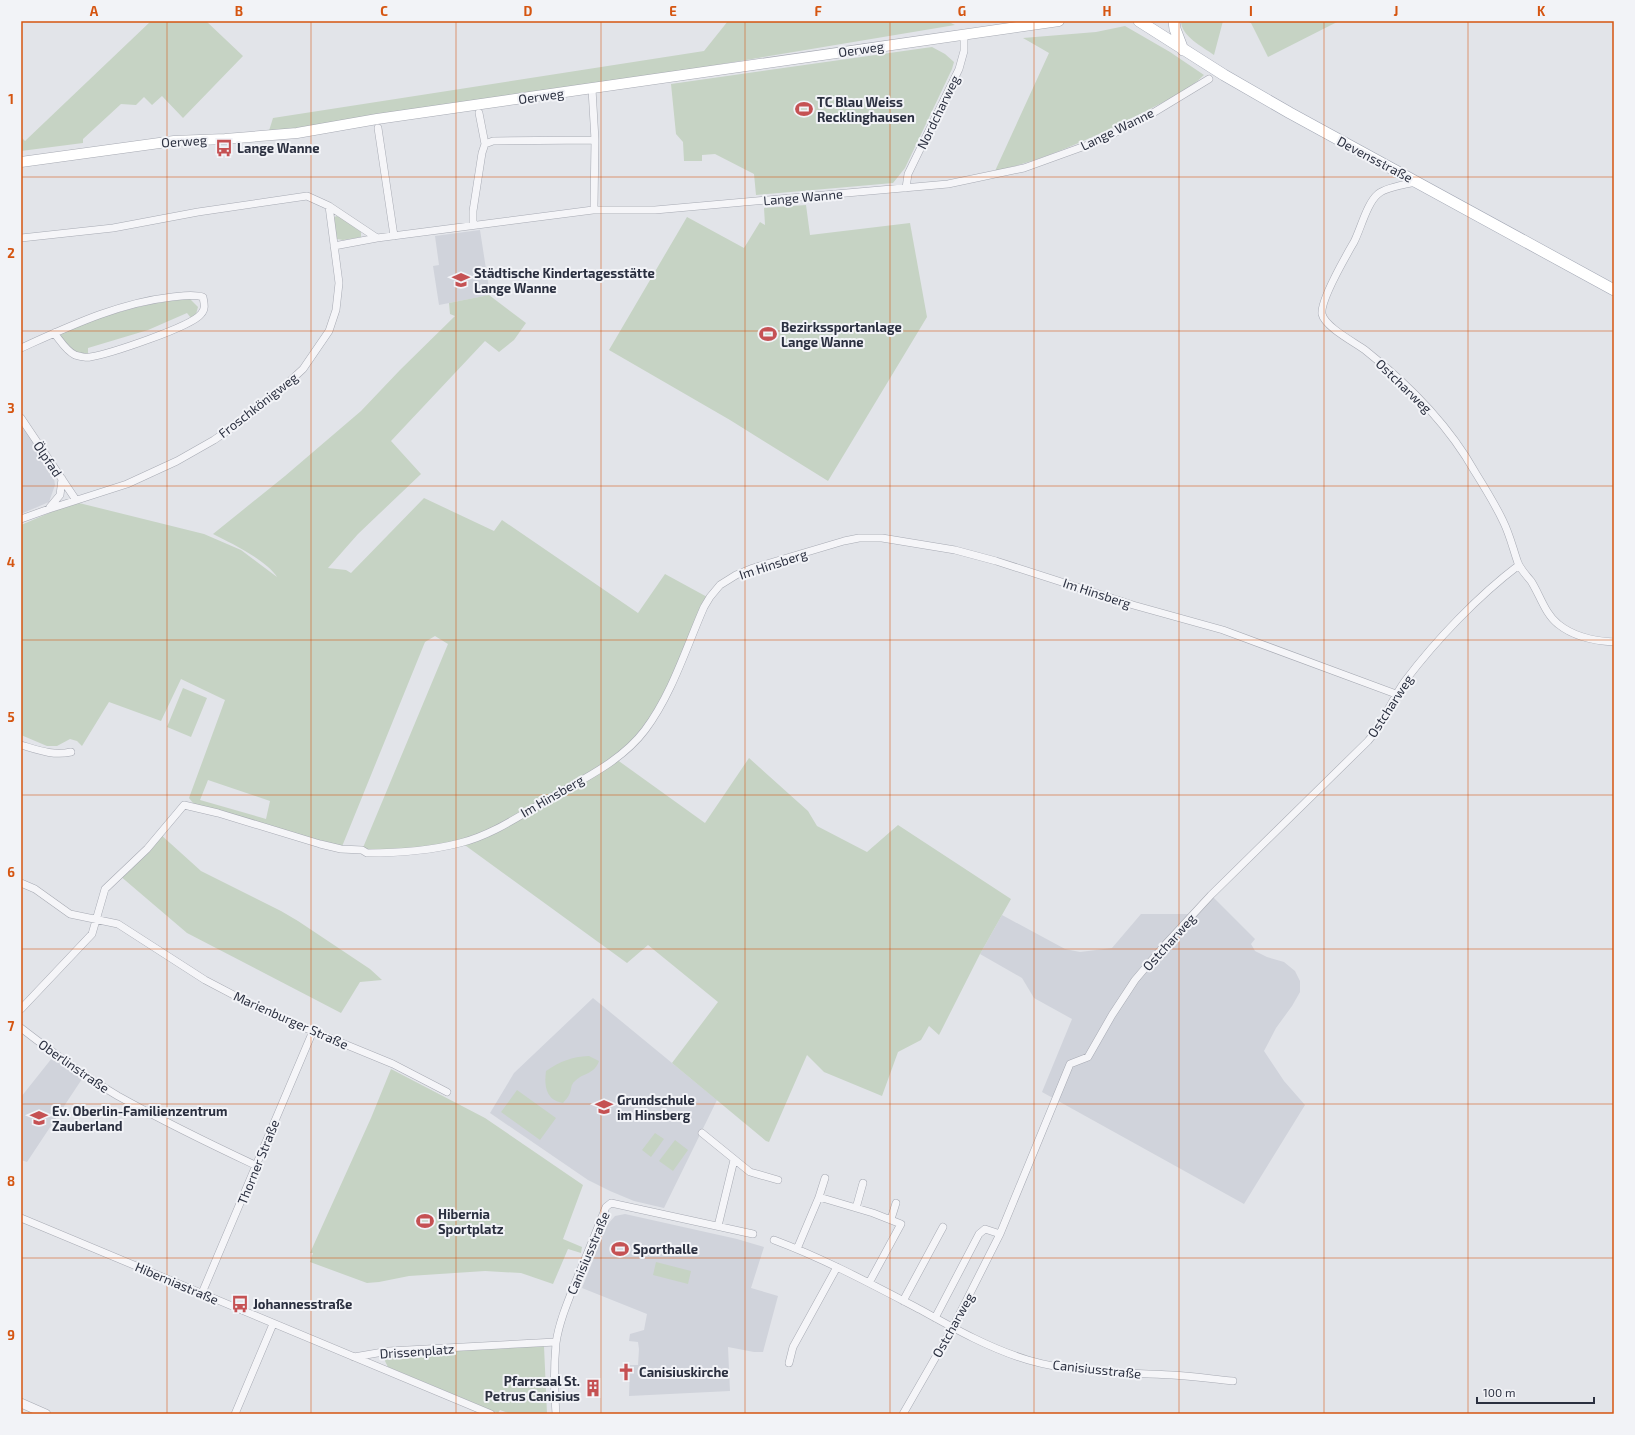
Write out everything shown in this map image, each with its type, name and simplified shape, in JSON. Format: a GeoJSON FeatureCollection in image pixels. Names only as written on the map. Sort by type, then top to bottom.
{"type":"FeatureCollection","features":[{"type":"Feature","properties":{"kind":"main road","name":"Oerweg"},"geometry":{"type":"LineString","coordinates":[[21,162],[174,141],[225,139],[297,133],[385,118],[1059,21]]}},
{"type":"Feature","properties":{"kind":"main road","name":"Devensstraße"},"geometry":{"type":"LineString","coordinates":[[1139,21],[1183,50],[1290,113],[1614,290]]}},
{"type":"Feature","properties":{"kind":"main road"},"geometry":{"type":"LineString","coordinates":[[1174,21],[1175,29],[1183,50]]}},
{"type":"Feature","properties":{"kind":"street","name":"Nordcharweg"},"geometry":{"type":"LineString","coordinates":[[906,188],[908,174],[959,68],[964,51],[964,34]]}},
{"type":"Feature","properties":{"kind":"street","name":"Lange Wanne"},"geometry":{"type":"LineString","coordinates":[[334,246],[377,238],[593,210],[655,210],[948,184],[1024,168],[1096,142],[1142,119],[1209,79]]}},
{"type":"Feature","properties":{"kind":"street"},"geometry":{"type":"LineString","coordinates":[[592,89],[595,140],[594,206]]}},
{"type":"Feature","properties":{"kind":"street"},"geometry":{"type":"LineString","coordinates":[[473,225],[473,211],[482,153],[485,144],[479,113]]}},
{"type":"Feature","properties":{"kind":"street"},"geometry":{"type":"LineString","coordinates":[[378,128],[394,236]]}},
{"type":"Feature","properties":{"kind":"street"},"geometry":{"type":"LineString","coordinates":[[485,144],[493,141],[595,140]]}},
{"type":"Feature","properties":{"kind":"street","name":"Ostcharweg"},"geometry":{"type":"LineString","coordinates":[[903,1414],[953,1327],[1000,1234],[1070,1064],[1088,1057],[1112,1015],[1135,980],[1163,947],[1211,895],[1377,731],[1396,694],[1426,655],[1492,587],[1519,565],[1504,522],[1469,460],[1452,436],[1407,387],[1366,351],[1330,326],[1322,314],[1322,308],[1328,291],[1357,236],[1372,201],[1378,193],[1385,190],[1417,182]]}},
{"type":"Feature","properties":{"kind":"street"},"geometry":{"type":"LineString","coordinates":[[21,238],[113,228],[198,212],[307,196],[328,206],[377,238]]}},
{"type":"Feature","properties":{"kind":"street","name":"Froschkönigweg"},"geometry":{"type":"LineString","coordinates":[[21,519],[127,484],[177,461],[214,440],[246,418],[276,394],[303,369],[329,331],[336,310],[339,283],[328,206]]}},
{"type":"Feature","properties":{"kind":"street"},"geometry":{"type":"LineString","coordinates":[[21,348],[54,333],[95,315],[121,307],[170,298],[198,295],[203,297],[205,308],[194,320],[148,340],[88,358],[69,352],[54,333]]}},
{"type":"Feature","properties":{"kind":"street","name":"Ölpfad"},"geometry":{"type":"LineString","coordinates":[[21,418],[76,500]]}},
{"type":"Feature","properties":{"kind":"street"},"geometry":{"type":"LineString","coordinates":[[49,509],[60,495],[62,479]]}},
{"type":"Feature","properties":{"kind":"street","name":"Im Hinsberg"},"geometry":{"type":"LineString","coordinates":[[96,920],[105,889],[148,849],[184,805],[232,817],[320,844],[341,849],[362,850],[367,853],[419,852],[461,843],[489,833],[591,774],[617,757],[637,739],[648,726],[662,702],[704,607],[720,585],[736,575],[753,568],[859,538],[889,539],[955,550],[996,561],[1133,605],[1229,632],[1396,694]]}},
{"type":"Feature","properties":{"kind":"street"},"geometry":{"type":"LineString","coordinates":[[1519,565],[1532,582],[1548,613],[1557,624],[1575,636],[1614,642]]}},
{"type":"Feature","properties":{"kind":"street"},"geometry":{"type":"LineString","coordinates":[[21,745],[60,755],[71,752]]}},
{"type":"Feature","properties":{"kind":"street","name":"Marienburger Straße"},"geometry":{"type":"LineString","coordinates":[[21,884],[35,890],[70,914],[118,924],[204,980],[264,1011],[393,1064],[447,1092]]}},
{"type":"Feature","properties":{"kind":"street"},"geometry":{"type":"LineString","coordinates":[[21,1009],[92,934],[96,920]]}},
{"type":"Feature","properties":{"kind":"street","name":"Oberlinstraße"},"geometry":{"type":"LineString","coordinates":[[21,1028],[70,1065],[118,1096],[173,1126],[257,1166]]}},
{"type":"Feature","properties":{"kind":"street","name":"Thorner Straße"},"geometry":{"type":"LineString","coordinates":[[202,1293],[313,1031]]}},
{"type":"Feature","properties":{"kind":"street"},"geometry":{"type":"LineString","coordinates":[[702,1133],[750,1172],[778,1180]]}},
{"type":"Feature","properties":{"kind":"street"},"geometry":{"type":"LineString","coordinates":[[718,1226],[734,1160]]}},
{"type":"Feature","properties":{"kind":"street"},"geometry":{"type":"LineString","coordinates":[[797,1249],[819,1197],[825,1178]]}},
{"type":"Feature","properties":{"kind":"street"},"geometry":{"type":"LineString","coordinates":[[856,1208],[863,1183]]}},
{"type":"Feature","properties":{"kind":"street"},"geometry":{"type":"LineString","coordinates":[[819,1197],[891,1219],[901,1224],[869,1283]]}},
{"type":"Feature","properties":{"kind":"street","name":"Canisiusstraße"},"geometry":{"type":"LineString","coordinates":[[556,1342],[568,1300],[606,1207],[611,1203],[753,1234]]}},
{"type":"Feature","properties":{"kind":"street"},"geometry":{"type":"LineString","coordinates":[[891,1219],[896,1203]]}},
{"type":"Feature","properties":{"kind":"street","name":"Hiberniastraße"},"geometry":{"type":"LineString","coordinates":[[21,1218],[354,1357]]}},
{"type":"Feature","properties":{"kind":"street"},"geometry":{"type":"LineString","coordinates":[[903,1301],[943,1227]]}},
{"type":"Feature","properties":{"kind":"street","name":"Ostcharweg"},"geometry":{"type":"LineString","coordinates":[[935,1318],[979,1234],[985,1229],[1000,1234]]}},
{"type":"Feature","properties":{"kind":"street","name":"Canisiusstraße"},"geometry":{"type":"LineString","coordinates":[[774,1240],[837,1267],[990,1346],[1028,1360],[1068,1369],[1111,1374],[1172,1375],[1232,1381]]}},
{"type":"Feature","properties":{"kind":"street"},"geometry":{"type":"LineString","coordinates":[[789,1363],[793,1347],[837,1267]]}},
{"type":"Feature","properties":{"kind":"street"},"geometry":{"type":"LineString","coordinates":[[235,1414],[273,1324]]}},
{"type":"Feature","properties":{"kind":"street"},"geometry":{"type":"LineString","coordinates":[[556,1342],[554,1385],[556,1414]]}},
{"type":"Feature","properties":{"kind":"street","name":"Drissenplatz"},"geometry":{"type":"LineString","coordinates":[[354,1357],[389,1352],[556,1342]]}},
{"type":"Feature","properties":{"kind":"street","name":"Drissenplatz"},"geometry":{"type":"LineString","coordinates":[[354,1357],[491,1414]]}},
{"type":"Feature","properties":{"kind":"street"},"geometry":{"type":"LineString","coordinates":[[21,1403],[46,1414]]}},
{"type":"Feature","properties":{"kind":"shaded area","name":"Städtische Kindertagesstätte Lange Wanne"},"geometry":{"type":"Polygon","coordinates":[[[480,230],[490,295],[439,305],[433,266],[439,265],[435,236],[480,230]]]}},
{"type":"Feature","properties":{"kind":"shaded area"},"geometry":{"type":"Polygon","coordinates":[[[21,422],[53,472],[55,485],[49,502],[21,514],[21,422]]]}},
{"type":"Feature","properties":{"kind":"shaded area"},"geometry":{"type":"Polygon","coordinates":[[[1211,895],[1255,939],[1251,944],[1255,951],[1267,957],[1284,962],[1295,971],[1300,981],[1300,992],[1276,1028],[1264,1051],[1284,1081],[1305,1105],[1244,1204],[1042,1092],[1072,1019],[1034,998],[1022,978],[980,954],[1002,915],[1065,949],[1080,952],[1112,948],[1141,914],[1193,914],[1211,895]]]}},
{"type":"Feature","properties":{"kind":"shaded area","name":"Grundschule im Hinsberg"},"geometry":{"type":"Polygon","coordinates":[[[593,998],[717,1100],[664,1208],[634,1201],[588,1180],[490,1113],[514,1073],[593,998]]]}},
{"type":"Feature","properties":{"kind":"shaded area","name":"Ev. Oberlin-Familienzentrum Zauberland"},"geometry":{"type":"Polygon","coordinates":[[[52,1058],[82,1079],[27,1162],[21,1160],[21,1097],[52,1058]]]}},
{"type":"Feature","properties":{"kind":"shaded area"},"geometry":{"type":"Polygon","coordinates":[[[625,1214],[737,1239],[764,1247],[751,1288],[778,1296],[763,1352],[754,1352],[728,1347],[730,1391],[629,1396],[630,1365],[638,1365],[639,1349],[638,1342],[629,1341],[630,1334],[644,1330],[647,1314],[582,1288],[607,1225],[615,1216],[625,1214]]]}},
{"type":"Feature","properties":{"kind":"green space"},"geometry":{"type":"Polygon","coordinates":[[[151,21],[206,21],[243,56],[183,118],[162,96],[152,105],[144,97],[136,105],[121,104],[83,139],[83,143],[21,151],[21,137],[25,141],[151,21]]]}},
{"type":"Feature","properties":{"kind":"green space"},"geometry":{"type":"Polygon","coordinates":[[[728,21],[947,21],[955,25],[591,86],[268,134],[273,118],[704,51],[728,21]]]}},
{"type":"Feature","properties":{"kind":"green space"},"geometry":{"type":"Polygon","coordinates":[[[1181,21],[1223,21],[1214,55],[1199,45],[1185,32],[1181,21]]]}},
{"type":"Feature","properties":{"kind":"green space"},"geometry":{"type":"Polygon","coordinates":[[[1246,21],[1339,21],[1268,57],[1251,23],[1246,21]]]}},
{"type":"Feature","properties":{"kind":"green space"},"geometry":{"type":"Polygon","coordinates":[[[1125,26],[1170,52],[1204,75],[1185,90],[1092,137],[1035,160],[995,171],[1049,53],[1023,38],[1096,32],[1125,26]]]}},
{"type":"Feature","properties":{"kind":"green space","name":"TC Blau Weiss Recklinghausen"},"geometry":{"type":"Polygon","coordinates":[[[932,47],[945,54],[954,62],[952,69],[905,168],[893,183],[756,195],[754,174],[715,154],[702,155],[702,161],[684,161],[683,142],[676,134],[671,84],[932,47]]]}},
{"type":"Feature","properties":{"kind":"green space","name":"Bezirkssportanlage Lange Wanne"},"geometry":{"type":"Polygon","coordinates":[[[806,205],[810,235],[910,223],[927,317],[828,481],[730,420],[609,350],[687,217],[744,248],[760,222],[765,225],[764,208],[806,205]]]}},
{"type":"Feature","properties":{"kind":"green space"},"geometry":{"type":"Polygon","coordinates":[[[336,216],[340,217],[361,232],[361,237],[343,240],[337,239],[332,220],[336,216]]]}},
{"type":"Feature","properties":{"kind":"green space"},"geometry":{"type":"Polygon","coordinates":[[[489,295],[526,323],[514,340],[499,352],[485,341],[391,441],[421,474],[358,534],[328,568],[346,570],[351,573],[424,498],[494,531],[502,520],[638,613],[665,574],[709,598],[648,726],[616,759],[705,823],[749,758],[808,811],[817,826],[867,852],[898,825],[1011,899],[980,954],[939,1035],[929,1026],[921,1040],[898,1052],[882,1096],[824,1072],[807,1055],[769,1142],[766,1141],[672,1063],[718,1002],[648,945],[627,963],[462,843],[419,851],[362,850],[448,644],[435,636],[425,642],[341,849],[197,808],[189,798],[225,700],[181,679],[161,721],[109,702],[82,746],[77,741],[70,739],[57,746],[47,746],[21,735],[21,525],[75,502],[204,534],[241,550],[277,577],[257,558],[213,534],[285,476],[361,411],[455,316],[450,314],[449,303],[489,295]],[[208,780],[200,800],[266,819],[270,801],[208,780]]]}},
{"type":"Feature","properties":{"kind":"green space"},"geometry":{"type":"Polygon","coordinates":[[[190,299],[198,307],[196,314],[191,318],[187,313],[148,330],[88,348],[88,354],[78,353],[69,347],[61,336],[62,331],[125,310],[157,303],[190,299]]]}},
{"type":"Feature","properties":{"kind":"green space"},"geometry":{"type":"Polygon","coordinates":[[[183,688],[207,698],[191,737],[167,727],[183,688]]]}},
{"type":"Feature","properties":{"kind":"green space"},"geometry":{"type":"Polygon","coordinates":[[[160,834],[201,871],[298,921],[370,969],[382,980],[360,982],[341,1013],[187,933],[119,875],[160,834]]]}},
{"type":"Feature","properties":{"kind":"green space"},"geometry":{"type":"Polygon","coordinates":[[[589,1056],[599,1061],[597,1066],[573,1083],[569,1096],[563,1103],[553,1099],[547,1092],[545,1082],[546,1071],[566,1060],[589,1056]]]}},
{"type":"Feature","properties":{"kind":"green space","name":"Hibernia Sportplatz"},"geometry":{"type":"Polygon","coordinates":[[[391,1069],[485,1118],[583,1185],[563,1239],[582,1247],[581,1253],[568,1249],[553,1284],[521,1273],[485,1271],[409,1276],[367,1283],[310,1262],[313,1253],[310,1253],[371,1118],[391,1069]]]}},
{"type":"Feature","properties":{"kind":"green space"},"geometry":{"type":"Polygon","coordinates":[[[517,1090],[556,1118],[540,1140],[501,1112],[517,1090]]]}},
{"type":"Feature","properties":{"kind":"green space"},"geometry":{"type":"Polygon","coordinates":[[[655,1133],[664,1139],[651,1157],[642,1150],[655,1133]]]}},
{"type":"Feature","properties":{"kind":"green space"},"geometry":{"type":"Polygon","coordinates":[[[675,1140],[688,1150],[673,1171],[659,1161],[675,1140]]]}},
{"type":"Feature","properties":{"kind":"green space"},"geometry":{"type":"Polygon","coordinates":[[[656,1262],[691,1271],[688,1284],[653,1275],[656,1262]]]}},
{"type":"Feature","properties":{"kind":"green space"},"geometry":{"type":"Polygon","coordinates":[[[544,1346],[547,1414],[511,1414],[500,1410],[498,1413],[388,1367],[385,1361],[386,1358],[392,1354],[544,1346]]]}},
{"type":"Feature","properties":{"kind":"place","name":"TC Blau Weiss Recklinghausen"},"geometry":{"type":"Point","coordinates":[804,109]}},
{"type":"Feature","properties":{"kind":"place","name":"Lange Wanne"},"geometry":{"type":"Point","coordinates":[224,148]}},
{"type":"Feature","properties":{"kind":"place","name":"Städtische Kindertagesstätte Lange Wanne"},"geometry":{"type":"Point","coordinates":[461,280]}},
{"type":"Feature","properties":{"kind":"place","name":"Bezirkssportanlage Lange Wanne"},"geometry":{"type":"Point","coordinates":[768,334]}},
{"type":"Feature","properties":{"kind":"place","name":"Grundschule im Hinsberg"},"geometry":{"type":"Point","coordinates":[604,1107]}},
{"type":"Feature","properties":{"kind":"place","name":"Ev. Oberlin-Familienzentrum Zauberland"},"geometry":{"type":"Point","coordinates":[39,1118]}},
{"type":"Feature","properties":{"kind":"place","name":"Hibernia Sportplatz"},"geometry":{"type":"Point","coordinates":[425,1221]}},
{"type":"Feature","properties":{"kind":"place","name":"Sporthalle"},"geometry":{"type":"Point","coordinates":[620,1249]}},
{"type":"Feature","properties":{"kind":"place","name":"Johannesstraße"},"geometry":{"type":"Point","coordinates":[240,1304]}},
{"type":"Feature","properties":{"kind":"place","name":"Canisiuskirche"},"geometry":{"type":"Point","coordinates":[626,1372]}},
{"type":"Feature","properties":{"kind":"place","name":"Pfarrsaal St. Petrus Canisius"},"geometry":{"type":"Point","coordinates":[593,1388]}}]}
